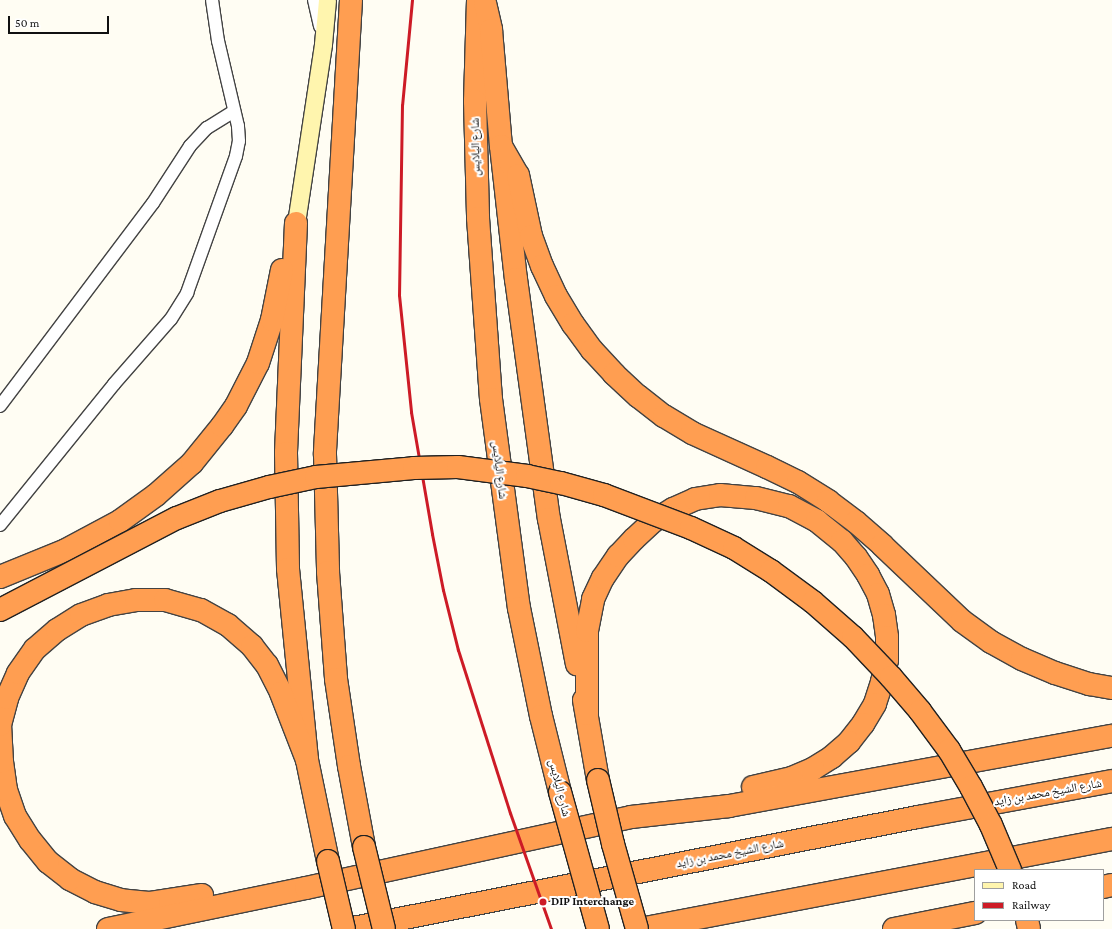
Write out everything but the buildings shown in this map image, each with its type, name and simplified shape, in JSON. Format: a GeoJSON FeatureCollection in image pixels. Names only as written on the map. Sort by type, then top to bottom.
{"type":"FeatureCollection","features":[{"type":"Feature","properties":{"kind":"highway"},"geometry":{"type":"LineString","coordinates":[[351,0],[325,454],[328,572],[336,679],[349,766],[364,847],[384,929]]}},
{"type":"Feature","properties":{"kind":"highway","name":"شارع اليلايس"},"geometry":{"type":"LineString","coordinates":[[478,0],[475,101],[478,218],[491,399],[518,608],[541,716],[560,792],[598,929]]}},
{"type":"Feature","properties":{"kind":"highway"},"geometry":{"type":"LineString","coordinates":[[484,0],[491,30],[500,146],[516,279],[549,519],[587,714],[598,780],[613,844],[637,929]]}},
{"type":"Feature","properties":{"kind":"highway"},"geometry":{"type":"LineString","coordinates":[[500,146],[518,175],[531,236],[542,266],[556,296],[573,324],[592,350],[614,374],[638,396],[664,416],[692,433],[779,473],[828,501],[856,522],[882,545],[962,621],[991,642],[1022,659],[1055,673],[1089,684],[1112,688]]}},
{"type":"Feature","properties":{"kind":"highway"},"geometry":{"type":"LineString","coordinates":[[0,578],[66,550],[120,521],[174,480],[208,445],[236,406],[258,363],[272,320],[286,250],[296,223]]}},
{"type":"Feature","properties":{"kind":"highway"},"geometry":{"type":"LineString","coordinates":[[296,223],[286,453],[288,569],[307,760],[344,929]]}},
{"type":"Feature","properties":{"kind":"highway"},"geometry":{"type":"LineString","coordinates":[[0,610],[177,518],[220,500],[283,484],[316,477],[372,471],[458,467],[528,476],[568,485],[604,495],[692,528],[734,548],[813,602],[853,637],[891,677],[920,711],[949,750],[991,825],[1010,869]]}},
{"type":"Feature","properties":{"kind":"highway"},"geometry":{"type":"LineString","coordinates":[[587,714],[587,631],[593,599],[603,578],[618,556],[652,522],[673,509],[695,499],[720,495],[756,498],[789,506],[817,521],[842,541],[856,557],[878,594],[884,614],[887,637],[887,660],[882,682],[875,704],[863,724],[844,747],[832,757],[813,769],[792,778],[770,784],[710,795],[669,813]]}},
{"type":"Feature","properties":{"kind":"highway"},"geometry":{"type":"LineString","coordinates":[[306,888],[274,886],[249,888],[149,903],[121,900],[95,892],[70,879],[48,862],[30,840],[15,816],[6,790],[2,762],[0,725],[7,698],[18,673],[35,649],[56,630],[81,615],[108,605],[136,600],[166,600],[201,610],[228,625],[252,646],[267,666],[281,693],[307,760]]}},
{"type":"Feature","properties":{"kind":"highway"},"geometry":{"type":"LineString","coordinates":[[108,929],[306,888],[631,817],[729,806],[1112,736]]}},
{"type":"Feature","properties":{"kind":"highway","name":"شارع الشيخ محمد بن زايد"},"geometry":{"type":"LineString","coordinates":[[348,929],[918,817],[1112,781]]}},
{"type":"Feature","properties":{"kind":"highway"},"geometry":{"type":"LineString","coordinates":[[640,929],[1112,839]]}},
{"type":"Feature","properties":{"kind":"highway"},"geometry":{"type":"LineString","coordinates":[[894,929],[974,913]]}},
{"type":"Feature","properties":{"kind":"street"},"geometry":{"type":"LineString","coordinates":[[0,524],[114,384],[171,319],[182,302],[236,156],[239,133],[220,49],[212,0]]}},
{"type":"Feature","properties":{"kind":"street"},"geometry":{"type":"LineString","coordinates":[[314,0],[323,44]]}},
{"type":"Feature","properties":{"kind":"street"},"geometry":{"type":"LineString","coordinates":[[296,223],[323,44],[327,0]]}},
{"type":"Feature","properties":{"kind":"street"},"geometry":{"type":"LineString","coordinates":[[0,406],[153,203],[190,146],[207,128],[234,111]]}},
{"type":"Feature","properties":{"kind":"railway"},"geometry":{"type":"LineString","coordinates":[[412,0],[402,105],[399,295],[411,412],[443,590],[458,650],[510,813],[551,929]]}},
{"type":"Feature","properties":{"kind":"place","name":"DIP Interchange"},"geometry":{"type":"Point","coordinates":[543,902]}}]}
